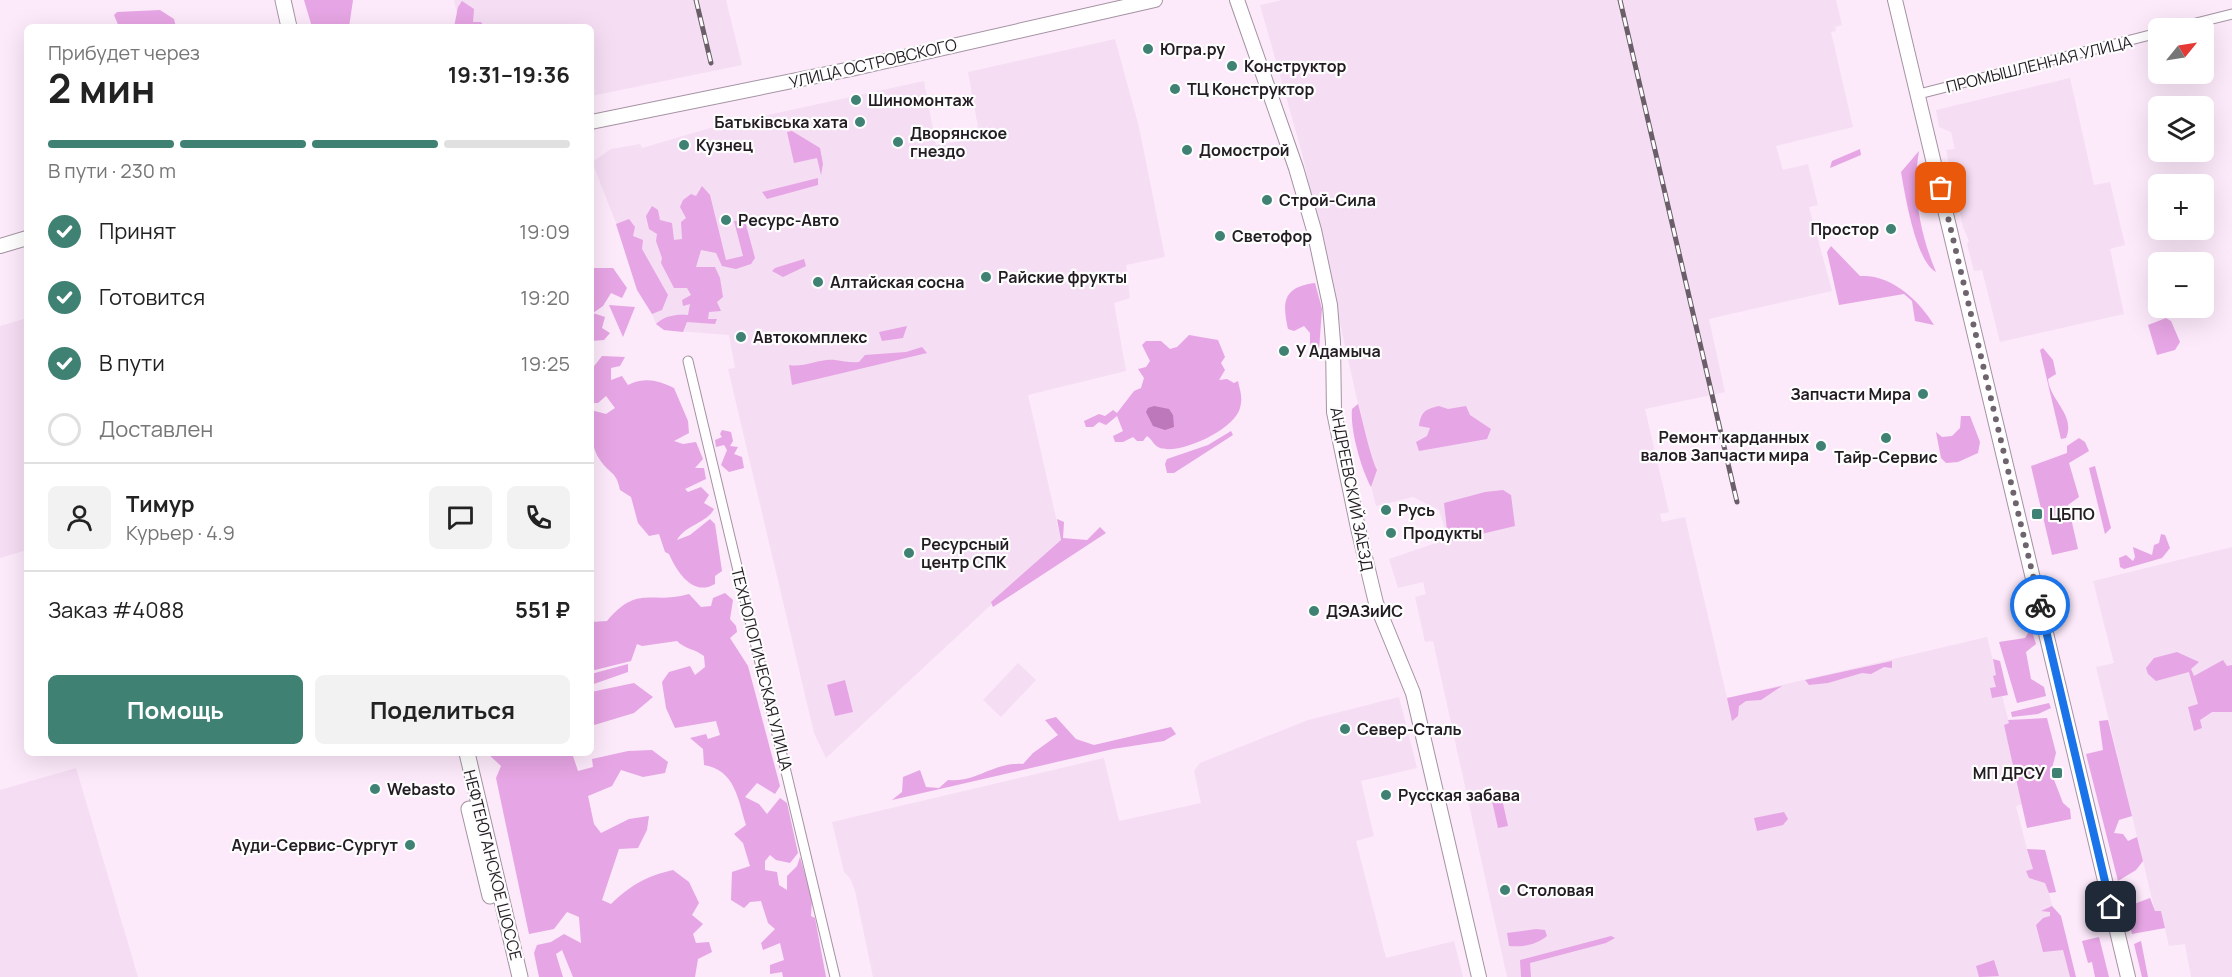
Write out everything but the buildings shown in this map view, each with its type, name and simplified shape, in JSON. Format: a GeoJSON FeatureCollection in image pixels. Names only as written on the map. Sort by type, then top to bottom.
{"type":"FeatureCollection","features":[{"type":"Feature","properties":{"kind":"main road"},"geometry":{"type":"LineString","coordinates":[[283,0],[288,24]]}},
{"type":"Feature","properties":{"kind":"main road","name":"УЛИЦА ОСТРОВСКОГО"},"geometry":{"type":"LineString","coordinates":[[594,121],[851,69],[1155,0]]}},
{"type":"Feature","properties":{"kind":"main road","name":"АНДРЕЕВСКИЙ ЗАЕЗД"},"geometry":{"type":"LineString","coordinates":[[1237,0],[1296,168],[1314,230],[1330,305],[1334,412],[1358,528],[1377,603],[1413,693],[1479,977]]}},
{"type":"Feature","properties":{"kind":"main road"},"geometry":{"type":"LineString","coordinates":[[1895,0],[2127,977]]}},
{"type":"Feature","properties":{"kind":"main road"},"geometry":{"type":"LineString","coordinates":[[0,246],[24,239]]}},
{"type":"Feature","properties":{"kind":"main road","name":"НЕФТЕЮГАНСКОЕ ШОССЕ"},"geometry":{"type":"LineString","coordinates":[[457,756],[510,977]]}},
{"type":"Feature","properties":{"kind":"main road","name":"НЕФТЕЮГАНСКОЕ ШОССЕ"},"geometry":{"type":"LineString","coordinates":[[467,756],[520,977]]}},
{"type":"Feature","properties":{"kind":"street"},"geometry":{"type":"LineString","coordinates":[[2214,18],[2232,14]]}},
{"type":"Feature","properties":{"kind":"street","name":"ПРОМЫШЛЕННАЯ УЛИЦА"},"geometry":{"type":"LineString","coordinates":[[1919,94],[2148,36]]}},
{"type":"Feature","properties":{"kind":"street","name":"ТЕХНОЛОГИЧЕСКАЯ УЛИЦА"},"geometry":{"type":"LineString","coordinates":[[688,361],[835,977]]}},
{"type":"Feature","properties":{"kind":"shaded area"},"geometry":{"type":"Polygon","coordinates":[[[304,0],[353,0],[349,24],[311,24],[304,0]]]}},
{"type":"Feature","properties":{"kind":"shaded area"},"geometry":{"type":"Polygon","coordinates":[[[454,0],[726,0],[742,65],[594,95],[594,24],[470,24],[457,14],[454,0]]]}},
{"type":"Feature","properties":{"kind":"shaded area"},"geometry":{"type":"Polygon","coordinates":[[[1282,0],[1836,0],[1842,25],[1835,27],[1836,31],[1831,32],[1853,127],[1776,146],[1783,170],[1808,164],[1818,205],[1809,207],[1832,291],[1709,319],[1725,392],[1645,409],[1669,512],[1660,514],[1662,522],[1685,517],[1727,698],[1987,637],[2009,723],[2004,725],[2023,804],[2016,806],[2027,849],[2045,850],[2056,892],[2049,893],[2070,977],[1507,977],[1433,641],[1425,642],[1415,597],[1426,594],[1423,582],[1398,588],[1389,559],[1448,539],[1439,510],[1413,497],[1376,506],[1352,409],[1358,404],[1302,153],[1260,5],[1282,0]]]}},
{"type":"Feature","properties":{"kind":"shaded area"},"geometry":{"type":"Polygon","coordinates":[[[462,1],[474,9],[473,22],[482,24],[455,24],[458,7],[462,1]]]}},
{"type":"Feature","properties":{"kind":"shaded area"},"geometry":{"type":"Polygon","coordinates":[[[160,10],[174,19],[175,24],[118,24],[114,15],[117,12],[160,10]]]}},
{"type":"Feature","properties":{"kind":"shaded area"},"geometry":{"type":"Polygon","coordinates":[[[1115,39],[1139,127],[1165,257],[1126,265],[1130,298],[1114,303],[1126,371],[1028,395],[1061,540],[826,758],[814,733],[728,369],[735,368],[729,335],[664,330],[656,324],[594,167],[594,161],[611,149],[640,144],[642,148],[717,126],[924,81],[936,145],[980,138],[968,72],[1115,39]]]}},
{"type":"Feature","properties":{"kind":"shaded area"},"geometry":{"type":"Polygon","coordinates":[[[2070,78],[2094,185],[2110,182],[2125,245],[2110,249],[2124,314],[2000,342],[1982,270],[1974,271],[1967,244],[1969,241],[1963,227],[1946,150],[1955,149],[1951,132],[1939,127],[1936,110],[2070,78]]]}},
{"type":"Feature","properties":{"kind":"shaded area"},"geometry":{"type":"Polygon","coordinates":[[[792,131],[820,148],[823,164],[821,175],[817,158],[794,163],[787,132],[792,131]]]}},
{"type":"Feature","properties":{"kind":"shaded area"},"geometry":{"type":"Polygon","coordinates":[[[1860,149],[1861,155],[1830,168],[1832,161],[1860,149]]]}},
{"type":"Feature","properties":{"kind":"shaded area"},"geometry":{"type":"Polygon","coordinates":[[[1919,151],[1916,182],[1919,213],[1936,272],[1929,266],[1917,242],[1901,172],[1919,151]]]}},
{"type":"Feature","properties":{"kind":"shaded area"},"geometry":{"type":"Polygon","coordinates":[[[818,178],[818,185],[767,199],[762,192],[818,178]]]}},
{"type":"Feature","properties":{"kind":"shaded area"},"geometry":{"type":"Polygon","coordinates":[[[702,186],[710,195],[726,260],[743,256],[734,221],[745,221],[755,258],[751,264],[736,269],[722,266],[716,253],[701,250],[696,267],[715,267],[720,278],[723,297],[717,302],[721,311],[709,312],[708,319],[717,319],[715,324],[687,322],[683,332],[664,330],[656,324],[670,316],[688,315],[690,304],[683,306],[682,300],[691,295],[687,288],[674,288],[661,263],[662,258],[656,241],[657,234],[649,229],[646,216],[652,206],[658,210],[660,220],[672,223],[674,240],[682,239],[681,222],[686,218],[680,207],[683,200],[691,194],[696,196],[702,186]]]}},
{"type":"Feature","properties":{"kind":"shaded area"},"geometry":{"type":"Polygon","coordinates":[[[629,219],[635,227],[633,236],[643,240],[642,249],[668,295],[662,310],[652,314],[637,290],[616,224],[629,219]]]}},
{"type":"Feature","properties":{"kind":"shaded area"},"geometry":{"type":"Polygon","coordinates":[[[1831,246],[1860,276],[1883,279],[1903,290],[1934,325],[1915,321],[1912,301],[1904,294],[1839,305],[1827,252],[1831,246]]]}},
{"type":"Feature","properties":{"kind":"shaded area"},"geometry":{"type":"Polygon","coordinates":[[[804,259],[806,266],[783,277],[772,271],[775,268],[804,259]]]}},
{"type":"Feature","properties":{"kind":"shaded area"},"geometry":{"type":"Polygon","coordinates":[[[594,268],[613,268],[627,288],[622,298],[611,293],[603,306],[594,312],[594,268]]]}},
{"type":"Feature","properties":{"kind":"shaded area"},"geometry":{"type":"Polygon","coordinates":[[[1315,283],[1322,309],[1319,350],[1310,349],[1310,333],[1304,326],[1294,331],[1288,329],[1285,311],[1287,297],[1291,292],[1304,285],[1315,283]]]}},
{"type":"Feature","properties":{"kind":"shaded area"},"geometry":{"type":"Polygon","coordinates":[[[609,305],[635,307],[623,337],[609,305]]]}},
{"type":"Feature","properties":{"kind":"shaded area"},"geometry":{"type":"Polygon","coordinates":[[[594,313],[605,317],[602,328],[610,333],[604,340],[594,341],[594,313]]]}},
{"type":"Feature","properties":{"kind":"shaded area"},"geometry":{"type":"Polygon","coordinates":[[[2166,318],[2171,321],[2180,342],[2175,350],[2157,355],[2148,325],[2166,318]]]}},
{"type":"Feature","properties":{"kind":"shaded area"},"geometry":{"type":"Polygon","coordinates":[[[24,319],[24,551],[0,558],[0,326],[24,319]]]}},
{"type":"Feature","properties":{"kind":"shaded area"},"geometry":{"type":"Polygon","coordinates":[[[907,326],[903,338],[882,341],[879,332],[907,326]]]}},
{"type":"Feature","properties":{"kind":"shaded area"},"geometry":{"type":"Polygon","coordinates":[[[1189,335],[1218,340],[1225,357],[1221,363],[1225,370],[1219,380],[1227,379],[1234,383],[1238,381],[1241,397],[1240,408],[1228,424],[1218,432],[1193,444],[1169,449],[1158,447],[1147,436],[1143,441],[1137,441],[1133,437],[1123,442],[1115,442],[1113,436],[1123,431],[1117,416],[1106,425],[1099,422],[1093,427],[1086,427],[1084,421],[1099,414],[1105,416],[1113,410],[1117,413],[1134,391],[1141,388],[1144,378],[1138,369],[1146,367],[1150,361],[1142,345],[1146,341],[1161,341],[1170,349],[1177,347],[1189,335]]]}},
{"type":"Feature","properties":{"kind":"shaded area"},"geometry":{"type":"Polygon","coordinates":[[[922,347],[927,353],[792,385],[789,365],[795,366],[824,360],[859,362],[865,355],[906,352],[922,347]]]}},
{"type":"Feature","properties":{"kind":"shaded area"},"geometry":{"type":"Polygon","coordinates":[[[2043,348],[2053,360],[2056,374],[2048,379],[2068,422],[2066,438],[2061,439],[2040,350],[2043,348]]]}},
{"type":"Feature","properties":{"kind":"shaded area"},"geometry":{"type":"Polygon","coordinates":[[[602,356],[625,357],[620,366],[611,368],[611,380],[622,376],[628,385],[651,380],[674,388],[688,421],[689,433],[674,441],[683,444],[696,442],[703,459],[695,468],[704,468],[706,479],[685,489],[688,492],[701,487],[709,495],[704,503],[714,509],[711,514],[685,531],[677,540],[690,535],[710,519],[715,524],[722,571],[715,576],[715,584],[700,587],[693,585],[681,575],[669,554],[665,552],[659,534],[649,536],[638,523],[631,497],[620,490],[615,476],[604,465],[594,449],[594,411],[606,414],[615,408],[606,396],[598,403],[594,403],[594,366],[602,356]]]}},
{"type":"Feature","properties":{"kind":"shaded area"},"geometry":{"type":"Polygon","coordinates":[[[1358,404],[1377,470],[1371,487],[1354,438],[1352,409],[1358,404]]]}},
{"type":"Feature","properties":{"kind":"shaded area"},"geometry":{"type":"Polygon","coordinates":[[[1154,406],[1169,409],[1173,415],[1174,427],[1165,430],[1153,426],[1146,412],[1148,408],[1154,406]]]}},
{"type":"Feature","properties":{"kind":"shaded area"},"geometry":{"type":"Polygon","coordinates":[[[1439,406],[1448,409],[1466,406],[1470,415],[1491,429],[1487,439],[1419,451],[1416,442],[1427,436],[1430,428],[1419,426],[1421,417],[1427,410],[1439,406]]]}},
{"type":"Feature","properties":{"kind":"shaded area"},"geometry":{"type":"Polygon","coordinates":[[[1961,416],[1970,416],[1980,442],[1978,453],[1958,462],[1946,463],[1941,458],[1936,432],[1942,437],[1952,436],[1960,428],[1961,416]]]}},
{"type":"Feature","properties":{"kind":"shaded area"},"geometry":{"type":"Polygon","coordinates":[[[722,430],[731,432],[733,441],[730,446],[738,447],[734,454],[742,457],[744,468],[729,472],[721,465],[727,450],[724,445],[716,447],[715,440],[722,437],[720,434],[722,430]]]}},
{"type":"Feature","properties":{"kind":"shaded area"},"geometry":{"type":"Polygon","coordinates":[[[1231,431],[1233,435],[1174,473],[1167,473],[1165,464],[1167,459],[1208,445],[1231,431]]]}},
{"type":"Feature","properties":{"kind":"shaded area"},"geometry":{"type":"Polygon","coordinates":[[[2079,438],[2085,442],[2089,451],[2069,463],[2079,497],[2068,505],[2078,549],[2052,555],[2031,466],[2067,453],[2067,446],[2079,438]]]}},
{"type":"Feature","properties":{"kind":"shaded area"},"geometry":{"type":"Polygon","coordinates":[[[2095,466],[2111,528],[2105,534],[2089,468],[2095,466]]]}},
{"type":"Feature","properties":{"kind":"shaded area"},"geometry":{"type":"Polygon","coordinates":[[[1503,490],[1511,495],[1515,526],[1452,541],[1448,539],[1444,503],[1485,492],[1503,490]]]}},
{"type":"Feature","properties":{"kind":"shaded area"},"geometry":{"type":"Polygon","coordinates":[[[1057,519],[1064,522],[1063,538],[1087,540],[1100,527],[1106,533],[993,607],[991,602],[1061,540],[1057,519]]]}},
{"type":"Feature","properties":{"kind":"shaded area"},"geometry":{"type":"Polygon","coordinates":[[[2161,534],[2165,535],[2170,548],[2162,558],[2124,569],[2120,567],[2119,558],[2126,555],[2133,561],[2135,557],[2133,547],[2152,555],[2154,545],[2159,543],[2161,534]]]}},
{"type":"Feature","properties":{"kind":"shaded area"},"geometry":{"type":"Polygon","coordinates":[[[2232,547],[2232,977],[2191,977],[2185,944],[2169,946],[2161,912],[2155,912],[2096,667],[2114,663],[2093,581],[2232,547]]]}},
{"type":"Feature","properties":{"kind":"shaded area"},"geometry":{"type":"Polygon","coordinates":[[[725,593],[733,600],[730,619],[736,626],[737,632],[730,638],[748,666],[780,786],[775,794],[757,783],[745,797],[759,804],[767,814],[780,798],[787,803],[798,853],[790,863],[776,860],[770,855],[765,861],[765,870],[777,872],[779,885],[787,890],[787,876],[797,866],[800,857],[812,899],[811,916],[815,918],[826,977],[783,977],[782,972],[770,974],[770,965],[784,960],[780,943],[763,950],[761,943],[775,929],[768,923],[761,901],[750,902],[744,908],[731,900],[732,872],[750,866],[743,843],[734,834],[746,825],[734,787],[729,779],[723,773],[704,765],[703,749],[690,738],[706,734],[708,739],[720,735],[716,721],[675,728],[666,708],[662,682],[669,672],[690,666],[695,675],[705,667],[704,656],[677,641],[642,646],[637,644],[631,661],[594,670],[594,622],[607,621],[618,610],[637,599],[689,594],[701,607],[711,606],[713,598],[725,593]]]}},
{"type":"Feature","properties":{"kind":"shaded area"},"geometry":{"type":"Polygon","coordinates":[[[2031,628],[2036,644],[2026,652],[2031,679],[2044,687],[2046,696],[2017,703],[1999,642],[2025,638],[2031,628]]]}},
{"type":"Feature","properties":{"kind":"shaded area"},"geometry":{"type":"Polygon","coordinates":[[[2177,652],[2199,662],[2191,669],[2194,676],[2223,660],[2227,666],[2232,665],[2232,712],[2212,712],[2200,720],[2202,728],[2194,731],[2188,707],[2198,704],[2189,672],[2156,681],[2148,674],[2146,668],[2154,658],[2177,652]]]}},
{"type":"Feature","properties":{"kind":"shaded area"},"geometry":{"type":"Polygon","coordinates":[[[1993,659],[2000,661],[2008,695],[1992,698],[1990,688],[1996,687],[1993,676],[1996,675],[1993,659]]]}},
{"type":"Feature","properties":{"kind":"shaded area"},"geometry":{"type":"Polygon","coordinates":[[[1892,661],[1892,668],[1884,667],[1871,674],[1862,673],[1828,683],[1809,685],[1805,680],[1892,661]]]}},
{"type":"Feature","properties":{"kind":"shaded area"},"geometry":{"type":"Polygon","coordinates":[[[1018,663],[1036,680],[1001,717],[983,700],[1018,663]]]}},
{"type":"Feature","properties":{"kind":"shaded area"},"geometry":{"type":"Polygon","coordinates":[[[628,664],[628,672],[594,684],[594,673],[628,664]]]}},
{"type":"Feature","properties":{"kind":"shaded area"},"geometry":{"type":"Polygon","coordinates":[[[845,680],[853,712],[835,716],[827,685],[845,680]]]}},
{"type":"Feature","properties":{"kind":"shaded area"},"geometry":{"type":"Polygon","coordinates":[[[634,683],[653,697],[634,713],[594,725],[594,691],[634,683]]]}},
{"type":"Feature","properties":{"kind":"shaded area"},"geometry":{"type":"Polygon","coordinates":[[[1782,686],[1761,700],[1746,701],[1739,706],[1738,716],[1732,721],[1727,698],[1782,686]]]}},
{"type":"Feature","properties":{"kind":"shaded area"},"geometry":{"type":"Polygon","coordinates":[[[1399,697],[1417,768],[1361,781],[1374,836],[1356,841],[1386,958],[1454,941],[1463,977],[873,977],[855,891],[850,878],[844,872],[832,822],[1104,758],[1119,821],[1201,803],[1194,771],[1200,763],[1308,720],[1399,697]]]}},
{"type":"Feature","properties":{"kind":"shaded area"},"geometry":{"type":"Polygon","coordinates":[[[2049,703],[2051,708],[2038,714],[2012,717],[2011,712],[2049,703]]]}},
{"type":"Feature","properties":{"kind":"shaded area"},"geometry":{"type":"Polygon","coordinates":[[[1056,717],[1076,739],[1094,745],[1171,727],[1176,734],[1164,741],[1113,749],[892,800],[902,792],[903,777],[920,770],[926,787],[939,788],[948,780],[968,778],[1012,764],[1023,764],[1033,753],[1058,735],[1045,720],[1056,717]]]}},
{"type":"Feature","properties":{"kind":"shaded area"},"geometry":{"type":"Polygon","coordinates":[[[2047,718],[2056,753],[2051,772],[2063,803],[2070,809],[2071,819],[2027,828],[2004,725],[2009,723],[2008,720],[2047,718]]]}},
{"type":"Feature","properties":{"kind":"shaded area"},"geometry":{"type":"Polygon","coordinates":[[[2108,720],[2132,816],[2119,820],[2114,833],[2123,834],[2128,841],[2137,837],[2143,861],[2136,870],[2118,881],[2086,754],[2103,750],[2099,721],[2108,720]]]}},
{"type":"Feature","properties":{"kind":"shaded area"},"geometry":{"type":"Polygon","coordinates":[[[652,750],[668,762],[665,773],[643,777],[621,770],[612,786],[588,796],[594,824],[601,833],[629,819],[649,816],[647,830],[638,848],[619,849],[602,900],[611,904],[639,882],[673,870],[689,882],[699,903],[692,915],[703,924],[693,934],[696,943],[709,942],[712,952],[698,959],[695,977],[573,977],[562,950],[556,954],[563,977],[539,977],[534,953],[537,945],[551,942],[564,934],[581,943],[579,917],[567,912],[554,929],[529,934],[496,778],[501,766],[490,756],[573,756],[578,771],[593,767],[592,759],[628,751],[652,750]]]}},
{"type":"Feature","properties":{"kind":"shaded area"},"geometry":{"type":"Polygon","coordinates":[[[76,768],[138,977],[0,977],[0,790],[76,768]]]}},
{"type":"Feature","properties":{"kind":"shaded area"},"geometry":{"type":"Polygon","coordinates":[[[1500,790],[1508,826],[1498,828],[1490,792],[1500,790]]]}},
{"type":"Feature","properties":{"kind":"shaded area"},"geometry":{"type":"Polygon","coordinates":[[[1784,812],[1788,819],[1783,825],[1757,831],[1754,818],[1784,812]]]}},
{"type":"Feature","properties":{"kind":"shaded area"},"geometry":{"type":"Polygon","coordinates":[[[2027,849],[2045,850],[2056,892],[2049,893],[2045,883],[2029,878],[2026,871],[2033,869],[2027,849]]]}},
{"type":"Feature","properties":{"kind":"shaded area"},"geometry":{"type":"Polygon","coordinates":[[[2130,890],[2134,904],[2150,898],[2155,911],[2161,911],[2165,928],[2132,934],[2121,893],[2130,890]]]}},
{"type":"Feature","properties":{"kind":"shaded area"},"geometry":{"type":"Polygon","coordinates":[[[2052,906],[2061,916],[2076,977],[2070,977],[2063,950],[2043,952],[2036,925],[2043,918],[2050,916],[2050,912],[2041,911],[2052,906]]]}},
{"type":"Feature","properties":{"kind":"shaded area"},"geometry":{"type":"Polygon","coordinates":[[[1545,930],[1547,936],[1529,945],[1509,946],[1507,933],[1545,930]]]}},
{"type":"Feature","properties":{"kind":"shaded area"},"geometry":{"type":"Polygon","coordinates":[[[1611,936],[1615,938],[1606,943],[1530,963],[1531,977],[1521,977],[1520,960],[1611,936]]]}},
{"type":"Feature","properties":{"kind":"shaded area"},"geometry":{"type":"Polygon","coordinates":[[[2099,937],[2109,977],[2095,977],[2092,962],[2088,963],[2082,941],[2099,937]]]}},
{"type":"Feature","properties":{"kind":"shaded area"},"geometry":{"type":"Polygon","coordinates":[[[2141,941],[2148,977],[2142,977],[2134,944],[2141,941]]]}},
{"type":"Feature","properties":{"kind":"shaded area"},"geometry":{"type":"Polygon","coordinates":[[[1994,960],[1999,976],[1979,977],[1976,966],[1994,960]]]}},
{"type":"Feature","properties":{"kind":"railway"},"geometry":{"type":"LineString","coordinates":[[696,0],[711,63]]}},
{"type":"Feature","properties":{"kind":"railway"},"geometry":{"type":"LineString","coordinates":[[1620,0],[1737,502]]}},
{"type":"Feature","properties":{"kind":"way so far"},"geometry":{"type":"LineString","coordinates":[[1941,188],[2040,605]]}},
{"type":"Feature","properties":{"kind":"place","name":"Югра.ру"},"geometry":{"type":"Point","coordinates":[1148,49]}},
{"type":"Feature","properties":{"kind":"place","name":"Конструктор"},"geometry":{"type":"Point","coordinates":[1232,66]}},
{"type":"Feature","properties":{"kind":"place","name":"ТЦ Конструктор"},"geometry":{"type":"Point","coordinates":[1175,89]}},
{"type":"Feature","properties":{"kind":"place","name":"Шиномонтаж"},"geometry":{"type":"Point","coordinates":[856,100]}},
{"type":"Feature","properties":{"kind":"place","name":"Батькiвська хата"},"geometry":{"type":"Point","coordinates":[860,122]}},
{"type":"Feature","properties":{"kind":"place","name":"Дворянское гнездо"},"geometry":{"type":"Point","coordinates":[898,142]}},
{"type":"Feature","properties":{"kind":"place","name":"Кузнец"},"geometry":{"type":"Point","coordinates":[684,145]}},
{"type":"Feature","properties":{"kind":"place","name":"Домострой"},"geometry":{"type":"Point","coordinates":[1187,150]}},
{"type":"Feature","properties":{"kind":"place","name":"Строй-Сила"},"geometry":{"type":"Point","coordinates":[1267,200]}},
{"type":"Feature","properties":{"kind":"place","name":"Ресурс-Авто"},"geometry":{"type":"Point","coordinates":[726,220]}},
{"type":"Feature","properties":{"kind":"place","name":"Простор"},"geometry":{"type":"Point","coordinates":[1891,229]}},
{"type":"Feature","properties":{"kind":"place","name":"Светофор"},"geometry":{"type":"Point","coordinates":[1220,236]}},
{"type":"Feature","properties":{"kind":"place","name":"Райские фрукты"},"geometry":{"type":"Point","coordinates":[986,277]}},
{"type":"Feature","properties":{"kind":"place","name":"Алтайская сосна"},"geometry":{"type":"Point","coordinates":[818,282]}},
{"type":"Feature","properties":{"kind":"place","name":"Автокомплекс"},"geometry":{"type":"Point","coordinates":[741,337]}},
{"type":"Feature","properties":{"kind":"place","name":"У Адамыча"},"geometry":{"type":"Point","coordinates":[1284,351]}},
{"type":"Feature","properties":{"kind":"place","name":"Запчасти Мира"},"geometry":{"type":"Point","coordinates":[1923,394]}},
{"type":"Feature","properties":{"kind":"place","name":"Тайр-Сервис"},"geometry":{"type":"Point","coordinates":[1886,438]}},
{"type":"Feature","properties":{"kind":"place","name":"Ремонт карданных валов Запчасти мира"},"geometry":{"type":"Point","coordinates":[1821,446]}},
{"type":"Feature","properties":{"kind":"place","name":"Русь"},"geometry":{"type":"Point","coordinates":[1386,510]}},
{"type":"Feature","properties":{"kind":"place","name":"ЦБПО"},"geometry":{"type":"Point","coordinates":[2037,514]}},
{"type":"Feature","properties":{"kind":"place","name":"Продукты"},"geometry":{"type":"Point","coordinates":[1391,533]}},
{"type":"Feature","properties":{"kind":"place","name":"Ресурсный центр СПК"},"geometry":{"type":"Point","coordinates":[909,553]}},
{"type":"Feature","properties":{"kind":"place","name":"ДЭАЗиИС"},"geometry":{"type":"Point","coordinates":[1314,611]}},
{"type":"Feature","properties":{"kind":"place","name":"Север-Сталь"},"geometry":{"type":"Point","coordinates":[1345,729]}},
{"type":"Feature","properties":{"kind":"place","name":"МП ДРСУ"},"geometry":{"type":"Point","coordinates":[2057,773]}},
{"type":"Feature","properties":{"kind":"place","name":"Webasto"},"geometry":{"type":"Point","coordinates":[375,789]}},
{"type":"Feature","properties":{"kind":"place","name":"Русская забава"},"geometry":{"type":"Point","coordinates":[1386,795]}},
{"type":"Feature","properties":{"kind":"place","name":"Ауди-Сервис-Сургут"},"geometry":{"type":"Point","coordinates":[410,845]}},
{"type":"Feature","properties":{"kind":"place","name":"Столовая"},"geometry":{"type":"Point","coordinates":[1505,890]}},
{"type":"Feature","properties":{"kind":"route"},"geometry":{"type":"LineString","coordinates":[[2040,605],[2111,907]]}}]}
